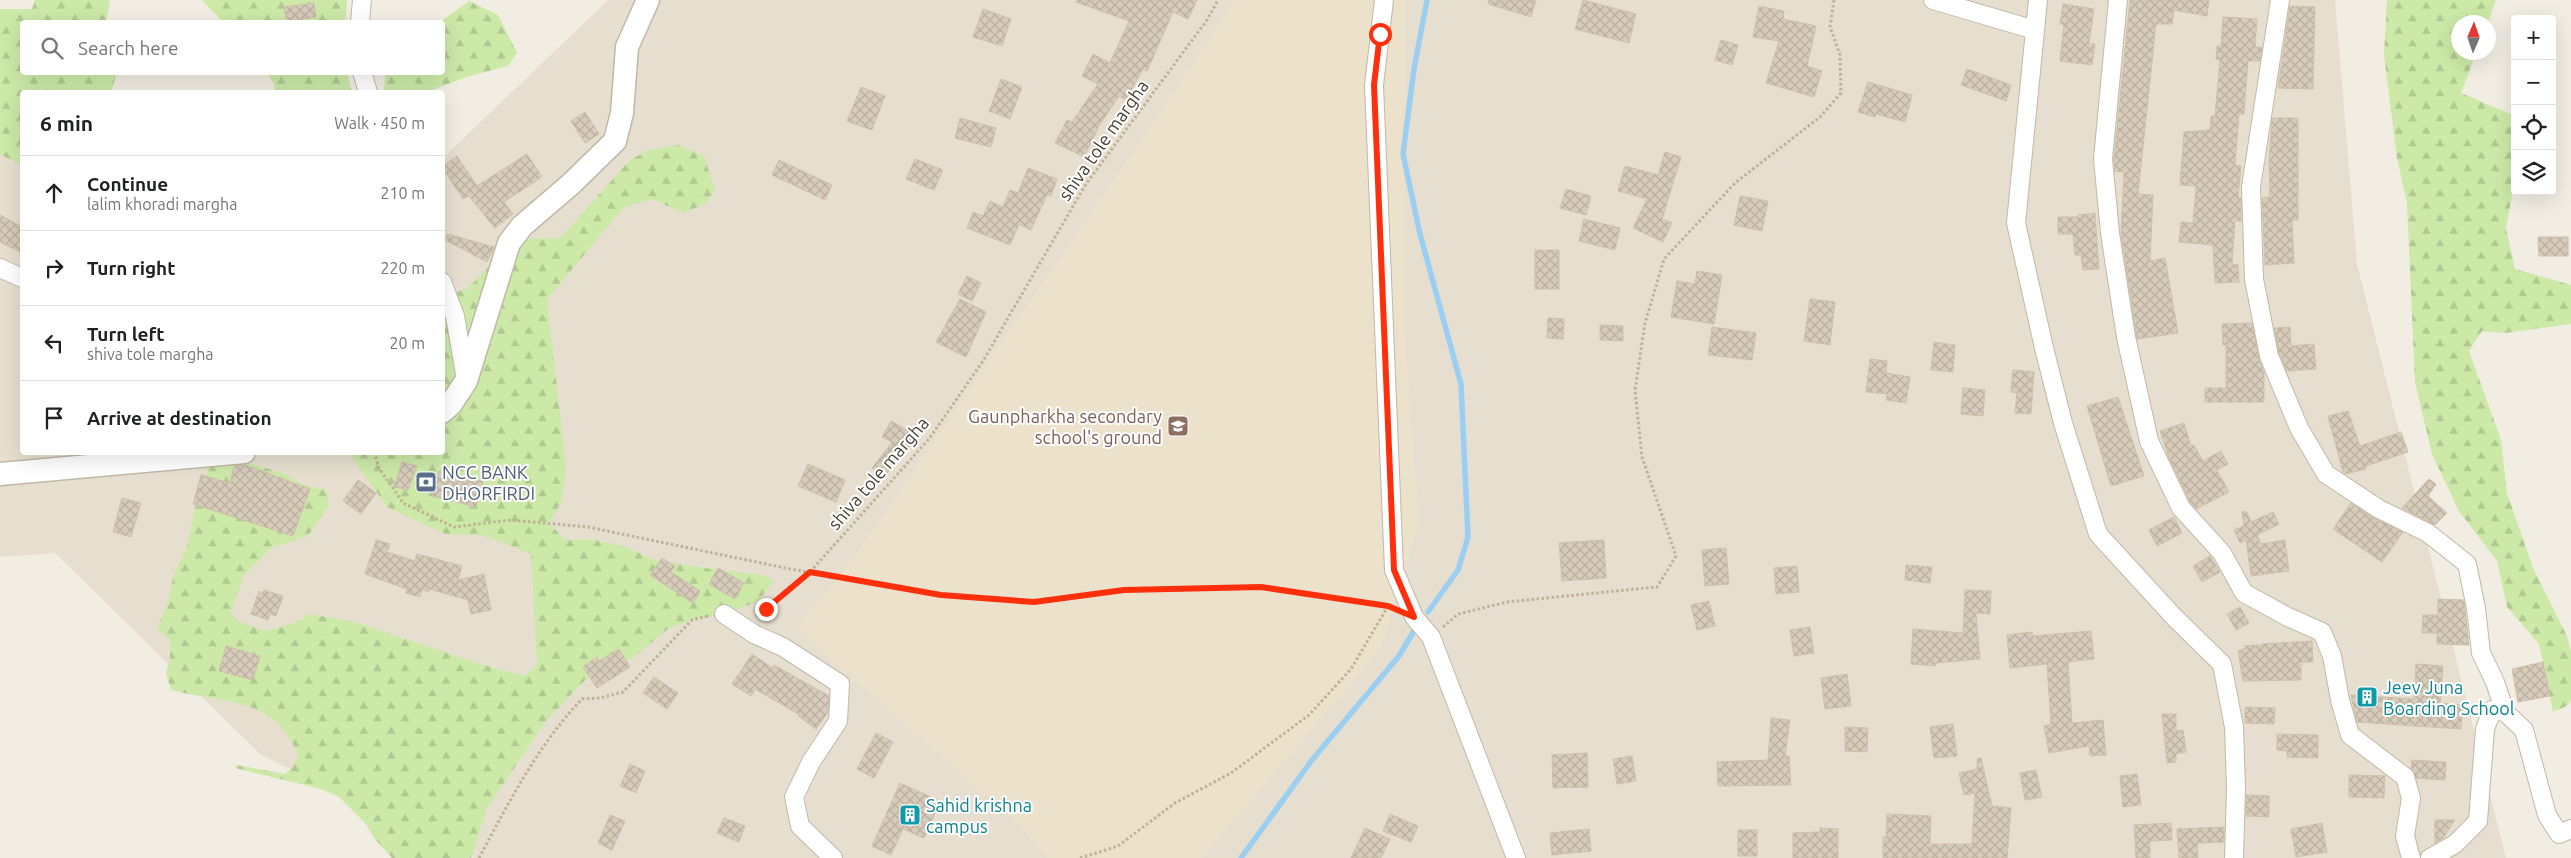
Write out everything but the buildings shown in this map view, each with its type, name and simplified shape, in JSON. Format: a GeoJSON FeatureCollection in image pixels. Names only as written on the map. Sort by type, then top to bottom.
{"type":"FeatureCollection","features":[{"type":"Feature","properties":{"kind":"street"},"geometry":{"type":"LineString","coordinates":[[360,20],[362,0]]}},
{"type":"Feature","properties":{"kind":"street"},"geometry":{"type":"LineString","coordinates":[[445,409],[451,404],[466,381],[509,242],[522,226],[572,184],[615,141],[622,113],[627,47],[648,0]]}},
{"type":"Feature","properties":{"kind":"street"},"geometry":{"type":"LineString","coordinates":[[1384,0],[1374,85],[1394,570],[1414,617],[1431,637],[1516,858]]}},
{"type":"Feature","properties":{"kind":"street"},"geometry":{"type":"LineString","coordinates":[[1934,0],[2035,30]]}},
{"type":"Feature","properties":{"kind":"street"},"geometry":{"type":"LineString","coordinates":[[2038,0],[2016,223],[2063,424],[2098,534],[2174,618],[2222,664],[2234,727],[2236,788],[2234,858]]}},
{"type":"Feature","properties":{"kind":"street"},"geometry":{"type":"LineString","coordinates":[[2118,0],[2103,159],[2110,234],[2126,337],[2149,441],[2181,508],[2222,553],[2244,593],[2288,618],[2322,632],[2332,656],[2340,700],[2350,735],[2405,777],[2410,798],[2405,836],[2411,858]]}},
{"type":"Feature","properties":{"kind":"street"},"geometry":{"type":"LineString","coordinates":[[2280,0],[2251,187],[2254,279],[2269,356],[2299,428],[2326,474],[2379,509],[2428,533],[2467,564],[2476,608],[2481,653],[2495,682],[2506,712],[2524,730],[2547,815],[2560,834],[2571,829]]}},
{"type":"Feature","properties":{"kind":"street"},"geometry":{"type":"LineString","coordinates":[[363,75],[367,90]]}},
{"type":"Feature","properties":{"kind":"street"},"geometry":{"type":"LineString","coordinates":[[0,268],[20,277]]}},
{"type":"Feature","properties":{"kind":"street"},"geometry":{"type":"LineString","coordinates":[[445,290],[455,316],[466,381]]}},
{"type":"Feature","properties":{"kind":"street"},"geometry":{"type":"LineString","coordinates":[[0,474],[211,455]]}},
{"type":"Feature","properties":{"kind":"street"},"geometry":{"type":"LineString","coordinates":[[724,614],[754,634],[783,647],[840,684],[838,720],[811,762],[794,798],[800,826],[832,858]]}},
{"type":"Feature","properties":{"kind":"street"},"geometry":{"type":"LineString","coordinates":[[2430,858],[2455,844],[2478,821],[2485,729],[2492,710],[2506,712]]}},
{"type":"Feature","properties":{"kind":"path","name":"shiva tole margha"},"geometry":{"type":"LineString","coordinates":[[479,858],[517,788],[560,721],[582,699],[600,698],[623,692],[692,620],[724,614],[754,618],[810,572],[929,439],[983,361],[1086,184],[1207,20],[1218,0]]}},
{"type":"Feature","properties":{"kind":"path"},"geometry":{"type":"LineString","coordinates":[[1431,637],[1458,614],[1507,602],[1657,587],[1676,556],[1642,457],[1635,390],[1645,323],[1664,259],[1735,183],[1820,117],[1842,93],[1840,55],[1830,27],[1834,0]]}},
{"type":"Feature","properties":{"kind":"path"},"geometry":{"type":"LineString","coordinates":[[375,455],[379,468],[403,503],[454,527],[510,520],[588,526],[810,572],[941,595],[1034,602],[1124,590],[1261,587],[1388,606],[1414,617]]}},
{"type":"Feature","properties":{"kind":"path"},"geometry":{"type":"LineString","coordinates":[[1080,858],[1118,846],[1175,803],[1231,773],[1309,716],[1351,669],[1388,606]]}},
{"type":"Feature","properties":{"kind":"shaded area"},"geometry":{"type":"Polygon","coordinates":[[[608,0],[2335,0],[2357,264],[2506,858],[475,858],[261,755],[55,553],[0,557],[0,109],[20,115],[20,455],[445,455],[445,156],[608,0]]]}},
{"type":"Feature","properties":{"kind":"shaded area","name":"Gaunpharkha secondary school's ground"},"geometry":{"type":"Polygon","coordinates":[[[1235,0],[1405,0],[1404,331],[1419,521],[1381,648],[1201,858],[1048,858],[1020,826],[797,628],[858,552],[1185,77],[1235,0]]]}},
{"type":"Feature","properties":{"kind":"green space"},"geometry":{"type":"Polygon","coordinates":[[[35,0],[110,0],[106,20],[20,20],[20,75],[116,75],[112,90],[20,90],[20,165],[0,154],[0,9],[32,9],[35,0]]]}},
{"type":"Feature","properties":{"kind":"green space"},"geometry":{"type":"Polygon","coordinates":[[[202,0],[347,0],[346,20],[221,20],[202,0]]]}},
{"type":"Feature","properties":{"kind":"green space"},"geometry":{"type":"Polygon","coordinates":[[[2387,0],[2496,0],[2491,15],[2451,15],[2451,60],[2473,60],[2461,93],[2511,114],[2512,195],[2506,228],[2515,269],[2571,285],[2571,324],[2505,333],[2482,331],[2469,351],[2501,440],[2507,493],[2533,568],[2567,636],[2571,652],[2571,700],[2567,706],[2553,712],[2539,644],[2507,607],[2497,561],[2459,511],[2432,454],[2415,382],[2407,203],[2397,158],[2384,55],[2387,0]]]}},
{"type":"Feature","properties":{"kind":"green space"},"geometry":{"type":"Polygon","coordinates":[[[469,1],[498,15],[517,53],[508,66],[467,77],[431,90],[384,90],[385,75],[445,75],[445,20],[443,20],[469,1]]]}},
{"type":"Feature","properties":{"kind":"green space"},"geometry":{"type":"Polygon","coordinates":[[[268,75],[348,75],[351,90],[275,90],[274,84],[268,75]]]}},
{"type":"Feature","properties":{"kind":"green space"},"geometry":{"type":"Polygon","coordinates":[[[678,145],[704,156],[715,190],[705,204],[683,213],[652,199],[624,207],[547,299],[566,468],[562,501],[549,523],[565,540],[591,539],[623,546],[655,560],[762,575],[774,581],[757,602],[724,614],[692,620],[668,629],[631,659],[586,679],[545,722],[487,808],[471,858],[392,858],[375,839],[365,823],[339,797],[321,789],[235,768],[237,765],[285,774],[293,767],[298,755],[288,736],[275,722],[261,712],[245,705],[171,690],[166,673],[170,659],[170,640],[157,628],[169,600],[173,577],[188,544],[196,500],[208,470],[182,456],[247,462],[285,474],[304,485],[326,490],[329,505],[308,536],[271,548],[244,575],[231,611],[237,621],[266,631],[294,623],[310,614],[355,622],[480,664],[524,676],[537,665],[531,554],[482,535],[445,534],[387,507],[350,455],[445,455],[445,294],[467,289],[516,239],[560,238],[630,160],[648,150],[678,145]]]}},
{"type":"Feature","properties":{"kind":"waterway"},"geometry":{"type":"LineString","coordinates":[[1427,0],[1414,69],[1403,154],[1420,234],[1461,384],[1468,537],[1458,570],[1428,612]]}},
{"type":"Feature","properties":{"kind":"waterway"},"geometry":{"type":"LineString","coordinates":[[1241,858],[1312,760],[1399,656],[1415,629]]}},
{"type":"Feature","properties":{"kind":"place","name":"Gaunpharkha secondary school's ground"},"geometry":{"type":"Point","coordinates":[1178,426]}},
{"type":"Feature","properties":{"kind":"place","name":"NCC BANK DHORFIRDI"},"geometry":{"type":"Point","coordinates":[426,482]}},
{"type":"Feature","properties":{"kind":"place","name":"Jeev Juna Boarding School"},"geometry":{"type":"Point","coordinates":[2367,697]}},
{"type":"Feature","properties":{"kind":"place","name":"Sahid krishna campus"},"geometry":{"type":"Point","coordinates":[910,815]}},
{"type":"Feature","properties":{"kind":"route"},"geometry":{"type":"LineString","coordinates":[[766,609],[810,572],[941,595],[1034,602],[1124,590],[1205,590],[1261,587],[1388,606],[1414,617],[1394,570],[1374,85],[1380,34]]}}]}
